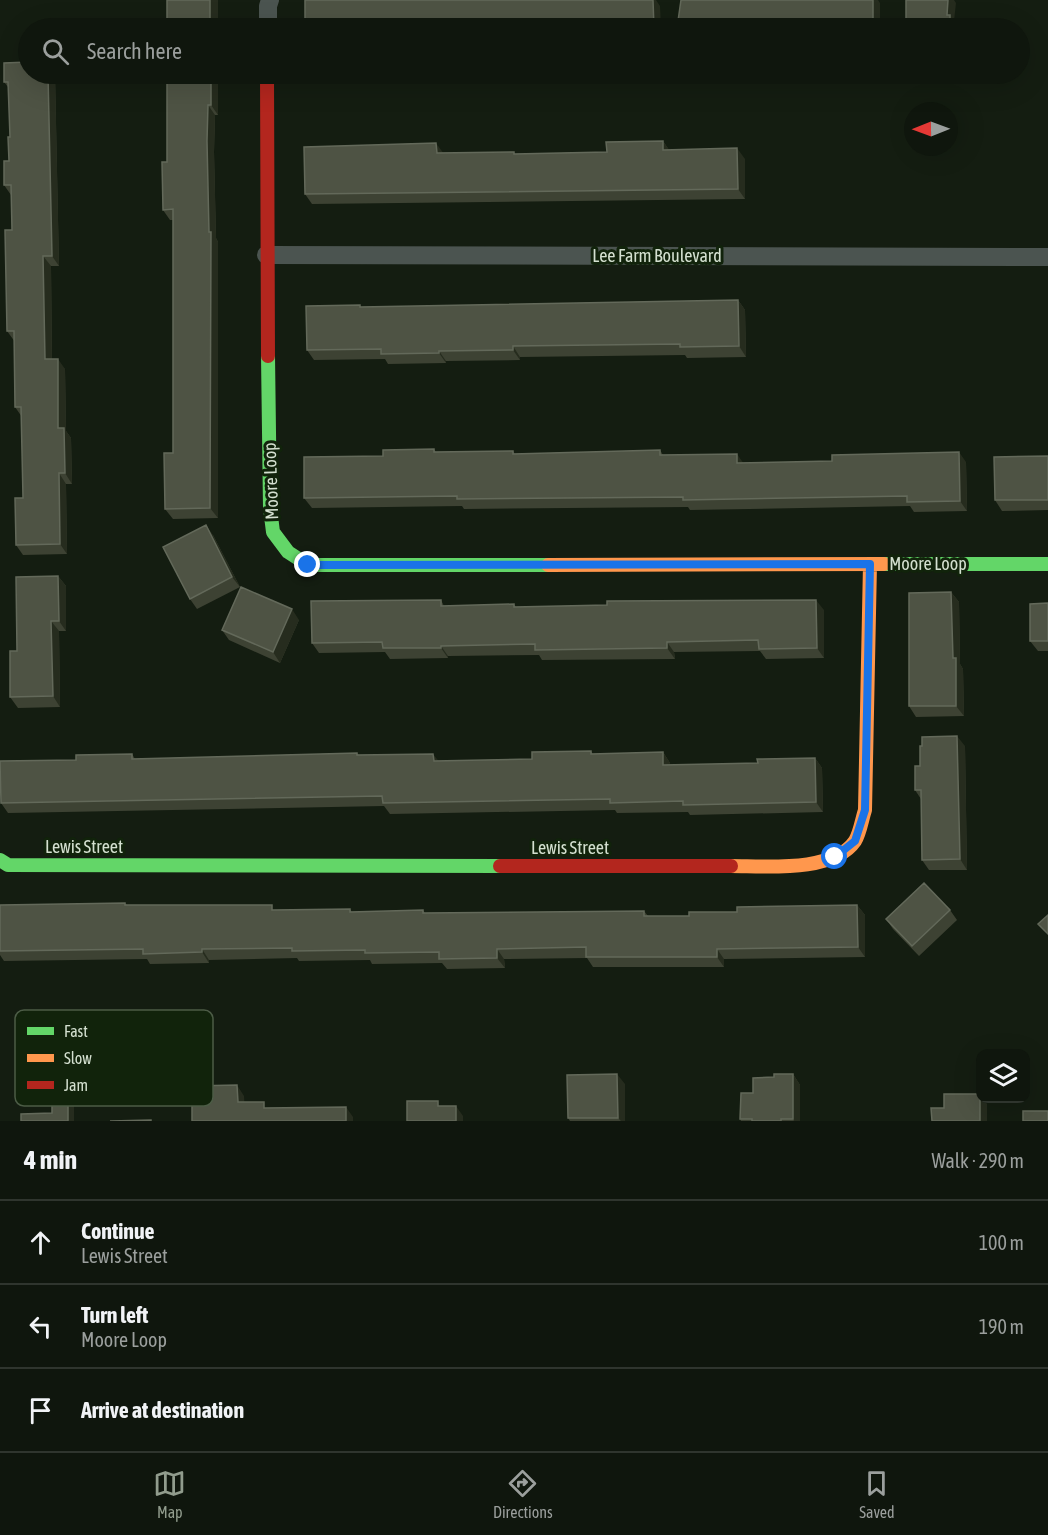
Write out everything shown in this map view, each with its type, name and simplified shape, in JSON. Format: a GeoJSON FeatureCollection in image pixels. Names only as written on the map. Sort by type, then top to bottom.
{"type":"FeatureCollection","features":[{"type":"Feature","properties":{"kind":"street"},"geometry":{"type":"LineString","coordinates":[[268,18],[270,0]]}},
{"type":"Feature","properties":{"kind":"street","name":"Moore Loop"},"geometry":{"type":"LineString","coordinates":[[267,84],[266,255],[270,497],[273,532],[288,552],[308,565],[1048,564]]}},
{"type":"Feature","properties":{"kind":"street","name":"Lee Farm Boulevard"},"geometry":{"type":"LineString","coordinates":[[266,255],[1048,257]]}},
{"type":"Feature","properties":{"kind":"street","name":"Lewis Street"},"geometry":{"type":"LineString","coordinates":[[0,860],[8,865],[803,866],[835,857],[855,841],[865,810],[870,564]]}},
{"type":"Feature","properties":{"kind":"building"},"geometry":{"type":"Polygon","coordinates":[[[167,0],[210,0],[210,18],[167,18],[167,0]]]}},
{"type":"Feature","properties":{"kind":"building"},"geometry":{"type":"Polygon","coordinates":[[[305,0],[653,0],[654,18],[305,18],[305,0]]]}},
{"type":"Feature","properties":{"kind":"building"},"geometry":{"type":"Polygon","coordinates":[[[681,0],[873,0],[873,18],[678,18],[681,0]]]}},
{"type":"Feature","properties":{"kind":"building"},"geometry":{"type":"Polygon","coordinates":[[[906,0],[948,0],[947,15],[950,15],[950,18],[906,18],[906,0]]]}},
{"type":"Feature","properties":{"kind":"building"},"geometry":{"type":"Polygon","coordinates":[[[18,62],[18,84],[48,84],[52,256],[43,256],[45,359],[58,359],[58,428],[64,428],[65,473],[59,473],[60,544],[16,545],[15,498],[23,498],[21,407],[15,407],[14,331],[7,331],[5,230],[12,230],[11,185],[4,185],[4,161],[9,161],[8,137],[10,137],[8,82],[4,82],[4,63],[18,62]]]}},
{"type":"Feature","properties":{"kind":"building"},"geometry":{"type":"Polygon","coordinates":[[[167,84],[211,84],[207,141],[209,232],[211,232],[210,508],[165,509],[164,453],[173,453],[173,209],[163,210],[162,162],[167,162],[167,84]]]}},
{"type":"Feature","properties":{"kind":"building"},"geometry":{"type":"Polygon","coordinates":[[[663,141],[663,150],[737,148],[738,189],[305,194],[304,147],[436,143],[437,153],[514,152],[514,154],[607,152],[606,142],[663,141]]]}},
{"type":"Feature","properties":{"kind":"building"},"geometry":{"type":"Polygon","coordinates":[[[738,300],[739,346],[680,347],[680,344],[513,346],[513,350],[381,354],[381,349],[307,350],[306,306],[738,300]]]}},
{"type":"Feature","properties":{"kind":"building"},"geometry":{"type":"Polygon","coordinates":[[[434,449],[434,452],[513,451],[513,454],[660,450],[660,455],[737,454],[737,463],[832,461],[832,455],[959,452],[960,501],[907,502],[907,496],[683,500],[683,497],[304,498],[304,457],[383,456],[383,450],[434,449]]]}},
{"type":"Feature","properties":{"kind":"building"},"geometry":{"type":"Polygon","coordinates":[[[1048,456],[1048,500],[995,500],[994,457],[1048,456]]]}},
{"type":"Feature","properties":{"kind":"building"},"geometry":{"type":"Polygon","coordinates":[[[206,525],[232,577],[190,599],[163,547],[206,525]]]}},
{"type":"Feature","properties":{"kind":"building"},"geometry":{"type":"Polygon","coordinates":[[[58,576],[59,621],[51,621],[53,696],[10,697],[10,651],[17,651],[16,577],[58,576]]]}},
{"type":"Feature","properties":{"kind":"building"},"geometry":{"type":"Polygon","coordinates":[[[241,587],[292,609],[273,652],[222,630],[241,587]]]}},
{"type":"Feature","properties":{"kind":"building"},"geometry":{"type":"Polygon","coordinates":[[[951,592],[953,658],[956,658],[956,706],[909,706],[909,593],[951,592]]]}},
{"type":"Feature","properties":{"kind":"building"},"geometry":{"type":"Polygon","coordinates":[[[441,600],[441,606],[514,604],[514,607],[607,605],[607,601],[816,600],[817,648],[759,649],[758,640],[667,642],[667,648],[535,650],[535,644],[383,648],[382,642],[312,643],[311,601],[441,600]]]}},
{"type":"Feature","properties":{"kind":"building"},"geometry":{"type":"Polygon","coordinates":[[[1048,603],[1048,641],[1030,641],[1030,604],[1048,603]]]}},
{"type":"Feature","properties":{"kind":"building"},"geometry":{"type":"Polygon","coordinates":[[[957,736],[960,859],[922,860],[921,790],[915,790],[915,766],[920,766],[922,737],[957,736]]]}},
{"type":"Feature","properties":{"kind":"building"},"geometry":{"type":"Polygon","coordinates":[[[591,751],[591,754],[663,752],[663,765],[758,763],[757,759],[815,758],[816,802],[683,805],[683,801],[610,803],[610,799],[383,803],[382,796],[1,803],[0,761],[76,760],[76,755],[132,754],[132,759],[357,753],[357,755],[433,754],[434,761],[532,759],[532,752],[591,751]]]}},
{"type":"Feature","properties":{"kind":"building"},"geometry":{"type":"Polygon","coordinates":[[[924,883],[950,910],[912,946],[886,919],[924,883]]]}},
{"type":"Feature","properties":{"kind":"building"},"geometry":{"type":"Polygon","coordinates":[[[125,903],[125,905],[272,905],[272,910],[350,909],[350,912],[644,911],[644,916],[689,916],[689,912],[737,912],[737,907],[857,905],[858,947],[717,949],[717,957],[586,957],[586,947],[497,949],[497,958],[439,959],[439,952],[365,953],[365,950],[292,951],[292,948],[202,949],[202,952],[143,954],[143,949],[0,951],[0,905],[125,903]]]}},
{"type":"Feature","properties":{"kind":"building"},"geometry":{"type":"Polygon","coordinates":[[[1048,915],[1048,934],[1038,924],[1048,915]]]}},
{"type":"Feature","properties":{"kind":"building"},"geometry":{"type":"Polygon","coordinates":[[[617,1074],[618,1118],[568,1118],[567,1075],[617,1074]]]}},
{"type":"Feature","properties":{"kind":"building"},"geometry":{"type":"Polygon","coordinates":[[[774,1074],[793,1074],[793,1119],[752,1121],[752,1119],[740,1119],[741,1093],[753,1093],[753,1078],[774,1077],[774,1074]]]}},
{"type":"Feature","properties":{"kind":"building"},"geometry":{"type":"Polygon","coordinates":[[[237,1085],[238,1102],[264,1102],[264,1108],[346,1107],[346,1121],[192,1121],[192,1106],[213,1106],[213,1086],[237,1085]]]}},
{"type":"Feature","properties":{"kind":"building"},"geometry":{"type":"Polygon","coordinates":[[[944,1094],[976,1094],[976,1103],[980,1103],[980,1121],[932,1121],[931,1108],[944,1108],[944,1094]]]}},
{"type":"Feature","properties":{"kind":"building"},"geometry":{"type":"Polygon","coordinates":[[[407,1101],[438,1101],[438,1106],[456,1106],[456,1121],[407,1121],[407,1101]]]}},
{"type":"Feature","properties":{"kind":"building"},"geometry":{"type":"Polygon","coordinates":[[[52,1106],[68,1106],[68,1121],[21,1121],[21,1114],[52,1113],[52,1106]]]}},
{"type":"Feature","properties":{"kind":"building"},"geometry":{"type":"Polygon","coordinates":[[[1023,1111],[1048,1111],[1048,1121],[1023,1121],[1023,1111]]]}},
{"type":"Feature","properties":{"kind":"traffic: fast"},"geometry":{"type":"LineString","coordinates":[[268,356],[270,508],[273,532],[288,552],[308,565],[548,565]]}},
{"type":"Feature","properties":{"kind":"traffic: fast"},"geometry":{"type":"LineString","coordinates":[[884,564],[1048,564]]}},
{"type":"Feature","properties":{"kind":"traffic: fast"},"geometry":{"type":"LineString","coordinates":[[0,860],[8,865],[500,866]]}},
{"type":"Feature","properties":{"kind":"traffic: slow"},"geometry":{"type":"LineString","coordinates":[[731,866],[779,867],[815,863],[845,851],[857,838],[865,810],[870,564]]}},
{"type":"Feature","properties":{"kind":"traffic: slow"},"geometry":{"type":"LineString","coordinates":[[548,565],[884,564]]}},
{"type":"Feature","properties":{"kind":"traffic: jam"},"geometry":{"type":"LineString","coordinates":[[267,84],[268,356]]}},
{"type":"Feature","properties":{"kind":"traffic: jam"},"geometry":{"type":"LineString","coordinates":[[500,866],[731,866]]}},
{"type":"Feature","properties":{"kind":"route"},"geometry":{"type":"LineString","coordinates":[[308,565],[870,564],[865,810],[855,841],[835,857]]}}]}
